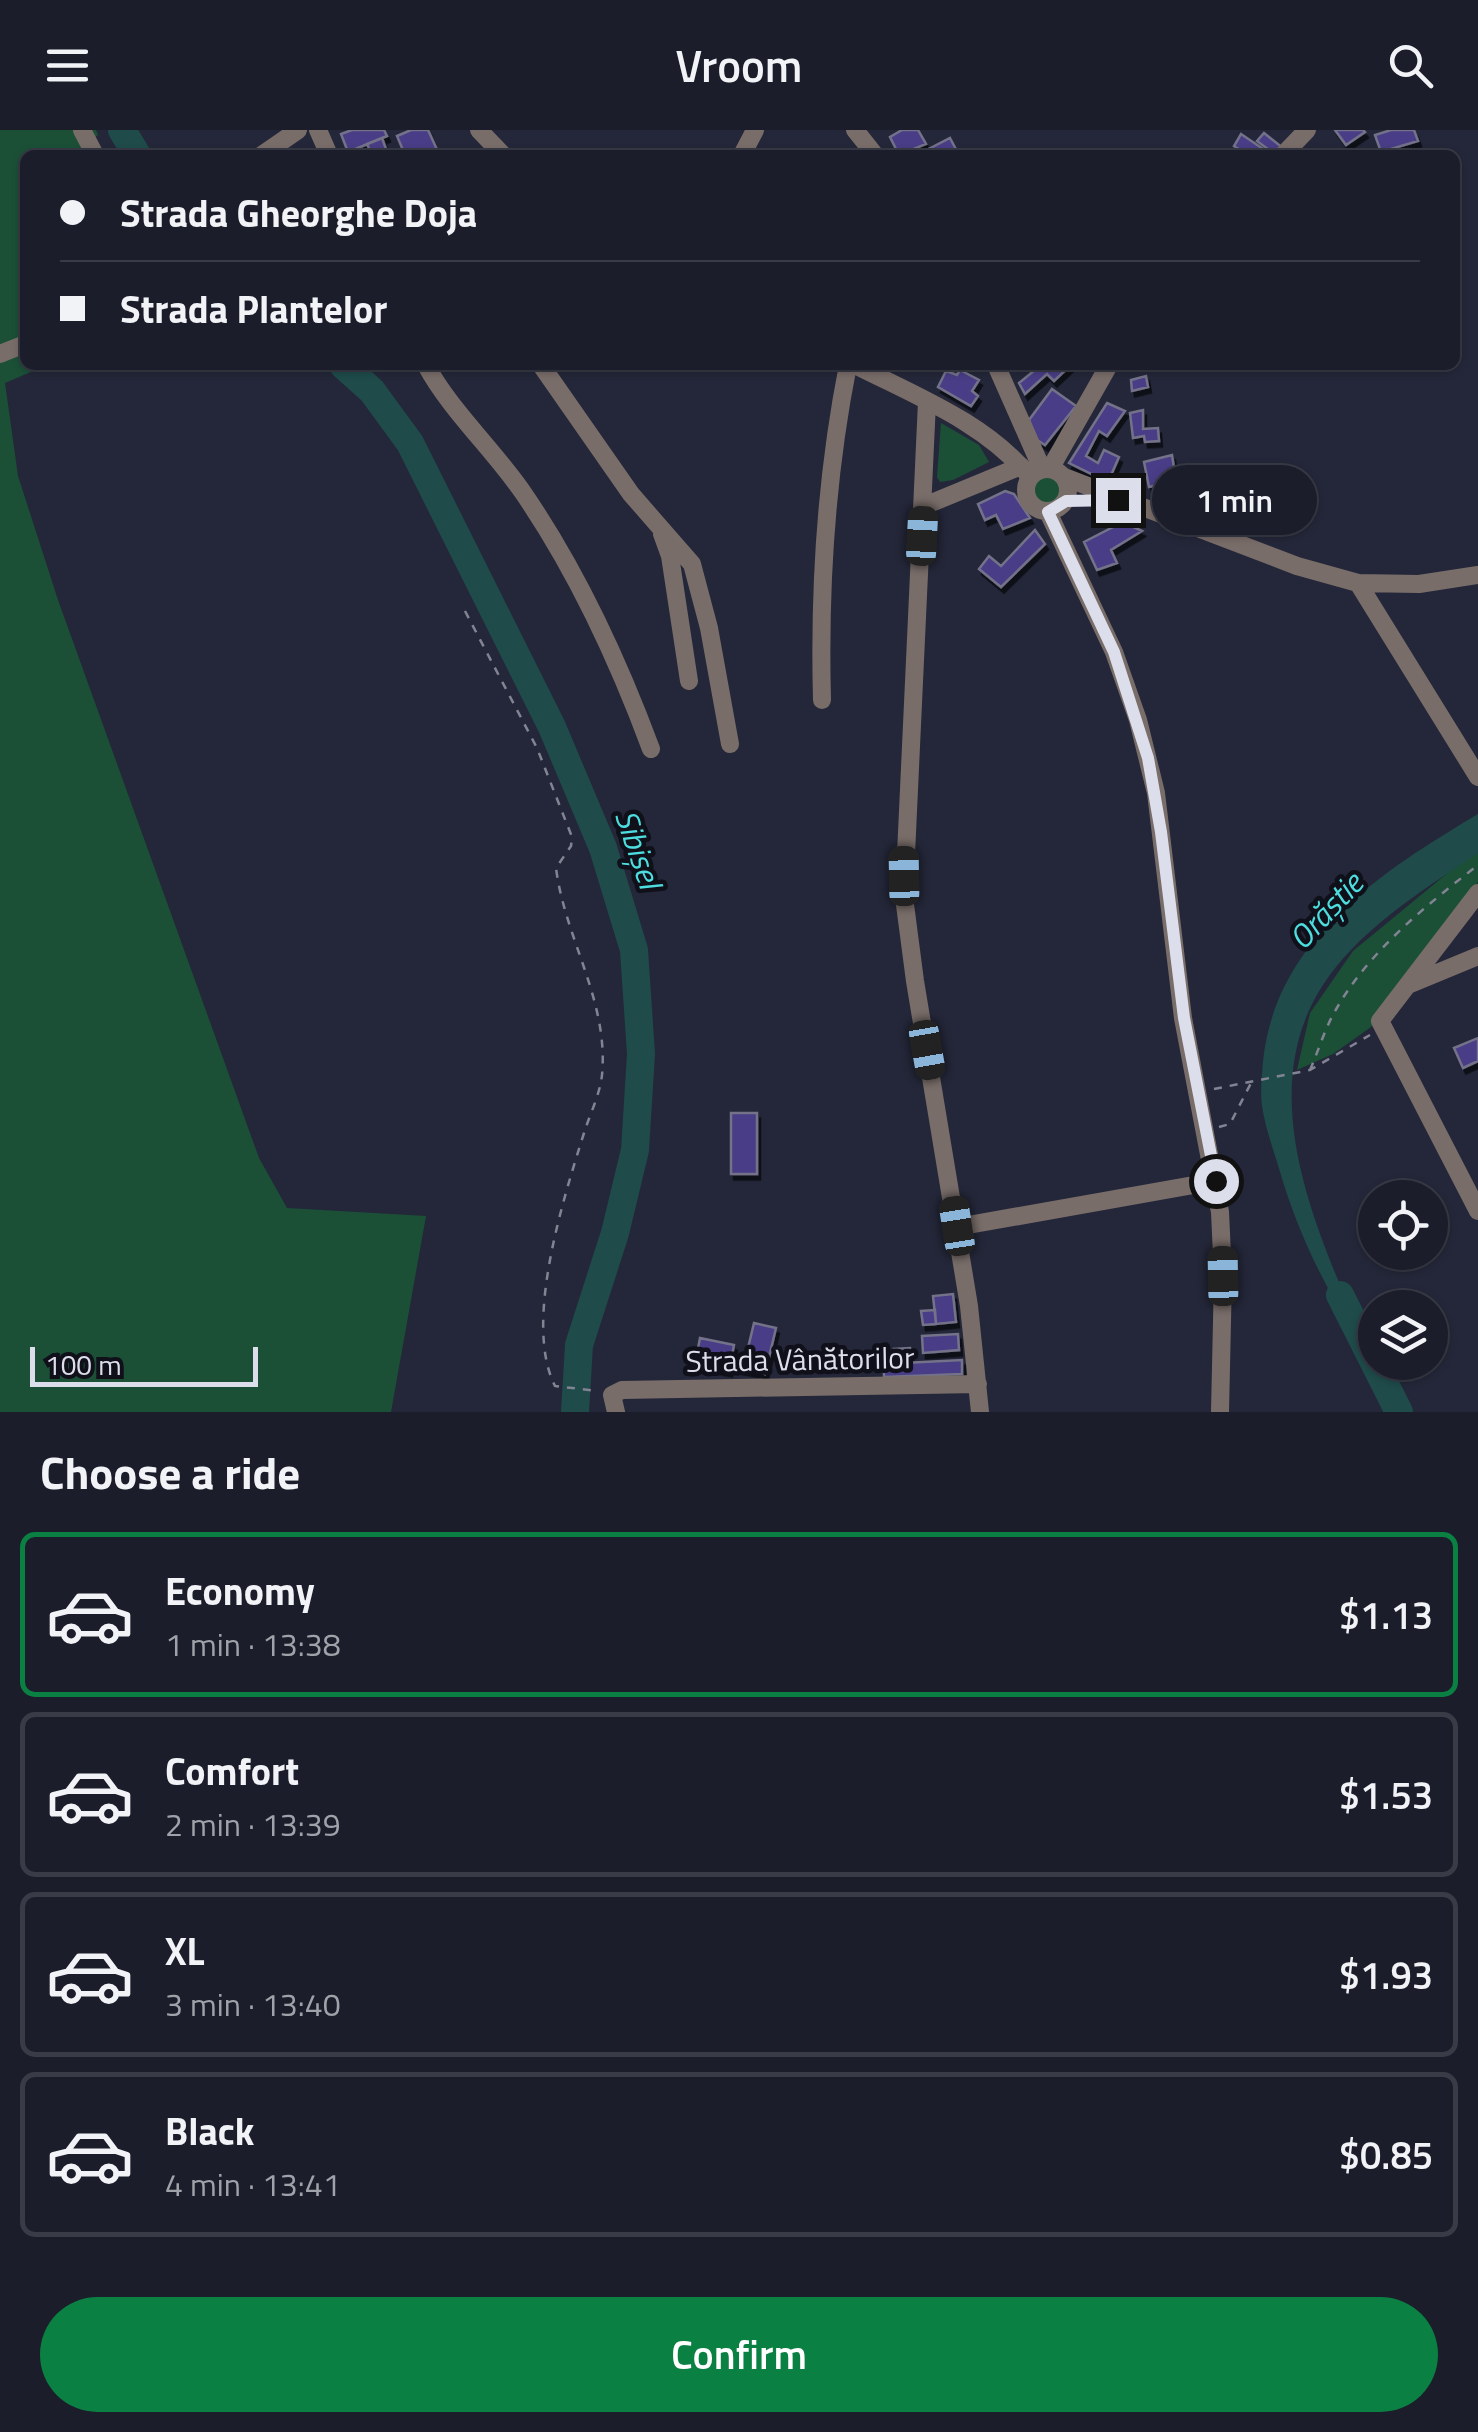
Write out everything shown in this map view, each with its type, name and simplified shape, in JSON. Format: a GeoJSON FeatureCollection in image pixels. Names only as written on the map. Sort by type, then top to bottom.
{"type":"FeatureCollection","features":[{"type":"Feature","properties":{"kind":"street"},"geometry":{"type":"LineString","coordinates":[[268,150],[298,130]]}},
{"type":"Feature","properties":{"kind":"street"},"geometry":{"type":"LineString","coordinates":[[479,130],[498,150]]}},
{"type":"Feature","properties":{"kind":"street"},"geometry":{"type":"LineString","coordinates":[[855,130],[871,150]]}},
{"type":"Feature","properties":{"kind":"street"},"geometry":{"type":"LineString","coordinates":[[1288,150],[1306,130]]}},
{"type":"Feature","properties":{"kind":"street"},"geometry":{"type":"LineString","coordinates":[[429,370],[509,472],[556,547],[619,664],[651,749]]}},
{"type":"Feature","properties":{"kind":"street"},"geometry":{"type":"LineString","coordinates":[[544,370],[606,461],[692,564],[730,744]]}},
{"type":"Feature","properties":{"kind":"street"},"geometry":{"type":"LineString","coordinates":[[822,700],[827,498],[847,370]]}},
{"type":"Feature","properties":{"kind":"street"},"geometry":{"type":"LineString","coordinates":[[866,370],[927,402],[1042,472],[1068,489],[1066,501]]}},
{"type":"Feature","properties":{"kind":"street"},"geometry":{"type":"LineString","coordinates":[[998,370],[1042,472]]}},
{"type":"Feature","properties":{"kind":"street"},"geometry":{"type":"LineString","coordinates":[[1105,370],[1042,472],[1025,490],[1030,503],[1048,512],[1114,652],[1143,739],[1156,794],[1176,968],[1216,1181],[1222,1243],[1220,1412]]}},
{"type":"Feature","properties":{"kind":"street"},"geometry":{"type":"LineString","coordinates":[[927,402],[904,897],[957,1226],[980,1412]]}},
{"type":"Feature","properties":{"kind":"street"},"geometry":{"type":"LineString","coordinates":[[999,444],[1018,416]]}},
{"type":"Feature","properties":{"kind":"street"},"geometry":{"type":"LineString","coordinates":[[924,506],[1042,472],[1297,566],[1358,584],[1419,584],[1478,575]]}},
{"type":"Feature","properties":{"kind":"street"},"geometry":{"type":"LineString","coordinates":[[1048,512],[1066,501],[1118,500]]}},
{"type":"Feature","properties":{"kind":"street"},"geometry":{"type":"LineString","coordinates":[[657,524],[670,556],[690,681]]}},
{"type":"Feature","properties":{"kind":"street"},"geometry":{"type":"LineString","coordinates":[[1358,584],[1478,776]]}},
{"type":"Feature","properties":{"kind":"street"},"geometry":{"type":"LineString","coordinates":[[1478,893],[1380,1021],[1478,1211]]}},
{"type":"Feature","properties":{"kind":"street"},"geometry":{"type":"LineString","coordinates":[[1407,986],[1478,956]]}},
{"type":"Feature","properties":{"kind":"street"},"geometry":{"type":"LineString","coordinates":[[957,1226],[1216,1181]]}},
{"type":"Feature","properties":{"kind":"street","name":"Strada Vânătorilor"},"geometry":{"type":"LineString","coordinates":[[616,1412],[612,1395],[622,1390],[978,1384]]}},
{"type":"Feature","properties":{"kind":"path"},"geometry":{"type":"LineString","coordinates":[[465,611],[536,748],[572,837],[556,868],[557,879],[601,1025],[601,1080],[547,1269],[543,1308],[555,1386],[602,1392]]}},
{"type":"Feature","properties":{"kind":"path"},"geometry":{"type":"LineString","coordinates":[[1310,1070],[1332,1016],[1356,978],[1401,929],[1478,865]]}},
{"type":"Feature","properties":{"kind":"path"},"geometry":{"type":"LineString","coordinates":[[1198,1092],[1310,1070],[1367,1038],[1380,1021]]}},
{"type":"Feature","properties":{"kind":"path"},"geometry":{"type":"LineString","coordinates":[[1207,1130],[1230,1124],[1254,1081]]}},
{"type":"Feature","properties":{"kind":"shaded area"},"geometry":{"type":"Polygon","coordinates":[[[0,130],[96,130],[98,135],[78,150],[20,150],[20,370],[35,370],[5,383],[18,476],[58,600],[259,1158],[287,1208],[426,1216],[391,1412],[0,1412],[0,130]]]}},
{"type":"Feature","properties":{"kind":"shaded area"},"geometry":{"type":"Polygon","coordinates":[[[941,423],[979,445],[989,462],[953,480],[940,482],[937,477],[941,423]]]}},
{"type":"Feature","properties":{"kind":"shaded area"},"geometry":{"type":"Polygon","coordinates":[[[1047,476],[1058,480],[1062,491],[1058,502],[1047,506],[1036,502],[1032,491],[1036,480],[1047,476]]]}},
{"type":"Feature","properties":{"kind":"shaded area"},"geometry":{"type":"Polygon","coordinates":[[[1478,814],[1478,853],[1403,905],[1351,950],[1310,1009],[1296,1053],[1292,1099],[1296,1146],[1322,1239],[1358,1327],[1353,1330],[1319,1271],[1284,1186],[1262,1106],[1263,1061],[1272,1018],[1288,979],[1311,945],[1371,885],[1478,814]]]}},
{"type":"Feature","properties":{"kind":"shaded area"},"geometry":{"type":"Polygon","coordinates":[[[1478,848],[1478,882],[1371,1027],[1333,1054],[1297,1070],[1310,1013],[1353,951],[1478,848]]]}},
{"type":"Feature","properties":{"kind":"building"},"geometry":{"type":"Polygon","coordinates":[[[384,130],[387,136],[347,150],[341,134],[384,130]]]}},
{"type":"Feature","properties":{"kind":"building"},"geometry":{"type":"Polygon","coordinates":[[[411,130],[428,130],[437,150],[403,150],[397,136],[411,130]]]}},
{"type":"Feature","properties":{"kind":"building"},"geometry":{"type":"Polygon","coordinates":[[[902,130],[918,130],[926,144],[896,150],[890,137],[902,130]]]}},
{"type":"Feature","properties":{"kind":"building"},"geometry":{"type":"Polygon","coordinates":[[[1335,130],[1363,130],[1365,132],[1346,145],[1335,130]]]}},
{"type":"Feature","properties":{"kind":"building"},"geometry":{"type":"Polygon","coordinates":[[[1414,130],[1418,141],[1380,150],[1375,135],[1414,130]]]}},
{"type":"Feature","properties":{"kind":"building"},"geometry":{"type":"Polygon","coordinates":[[[1264,133],[1283,148],[1269,150],[1257,141],[1264,133]]]}},
{"type":"Feature","properties":{"kind":"building"},"geometry":{"type":"Polygon","coordinates":[[[1241,134],[1265,150],[1240,150],[1234,146],[1241,134]]]}},
{"type":"Feature","properties":{"kind":"building"},"geometry":{"type":"Polygon","coordinates":[[[382,138],[386,149],[370,150],[367,144],[382,138]]]}},
{"type":"Feature","properties":{"kind":"building"},"geometry":{"type":"Polygon","coordinates":[[[950,138],[956,150],[927,150],[950,138]]]}},
{"type":"Feature","properties":{"kind":"building"},"geometry":{"type":"Polygon","coordinates":[[[960,370],[979,380],[972,391],[978,396],[971,406],[938,387],[946,371],[957,375],[960,370]]]}},
{"type":"Feature","properties":{"kind":"building"},"geometry":{"type":"Polygon","coordinates":[[[1035,370],[1066,370],[1054,381],[1047,374],[1025,394],[1019,383],[1035,370]]]}},
{"type":"Feature","properties":{"kind":"building"},"geometry":{"type":"Polygon","coordinates":[[[1146,376],[1148,387],[1132,391],[1131,380],[1146,376]]]}},
{"type":"Feature","properties":{"kind":"building"},"geometry":{"type":"Polygon","coordinates":[[[1052,389],[1076,406],[1045,445],[1037,440],[1029,420],[1052,389]]]}},
{"type":"Feature","properties":{"kind":"building"},"geometry":{"type":"Polygon","coordinates":[[[1107,403],[1125,411],[1107,436],[1099,431],[1086,456],[1098,463],[1104,450],[1119,457],[1108,482],[1069,463],[1107,403]]]}},
{"type":"Feature","properties":{"kind":"building"},"geometry":{"type":"Polygon","coordinates":[[[1143,410],[1143,429],[1158,428],[1159,441],[1145,442],[1144,436],[1133,438],[1130,413],[1143,410]]]}},
{"type":"Feature","properties":{"kind":"building"},"geometry":{"type":"Polygon","coordinates":[[[1172,455],[1176,481],[1149,487],[1144,462],[1172,455]]]}},
{"type":"Feature","properties":{"kind":"building"},"geometry":{"type":"Polygon","coordinates":[[[1005,491],[1014,494],[1030,518],[1003,529],[996,515],[985,520],[978,504],[1005,491]]]}},
{"type":"Feature","properties":{"kind":"building"},"geometry":{"type":"Polygon","coordinates":[[[1123,522],[1142,531],[1111,550],[1117,563],[1097,570],[1084,542],[1123,522]]]}},
{"type":"Feature","properties":{"kind":"building"},"geometry":{"type":"Polygon","coordinates":[[[1035,530],[1045,544],[1001,587],[979,569],[989,556],[1001,566],[1035,530]]]}},
{"type":"Feature","properties":{"kind":"building"},"geometry":{"type":"Polygon","coordinates":[[[1478,1038],[1478,1061],[1463,1068],[1454,1048],[1478,1038]]]}},
{"type":"Feature","properties":{"kind":"building"},"geometry":{"type":"Polygon","coordinates":[[[731,1113],[757,1113],[757,1174],[731,1174],[731,1113]]]}},
{"type":"Feature","properties":{"kind":"building"},"geometry":{"type":"Polygon","coordinates":[[[953,1294],[956,1322],[936,1324],[933,1296],[953,1294]]]}},
{"type":"Feature","properties":{"kind":"building"},"geometry":{"type":"Polygon","coordinates":[[[935,1310],[936,1324],[923,1325],[921,1311],[935,1310]]]}},
{"type":"Feature","properties":{"kind":"building"},"geometry":{"type":"Polygon","coordinates":[[[754,1323],[776,1328],[765,1374],[743,1369],[754,1323]]]}},
{"type":"Feature","properties":{"kind":"building"},"geometry":{"type":"Polygon","coordinates":[[[958,1334],[959,1350],[923,1353],[922,1336],[958,1334]]]}},
{"type":"Feature","properties":{"kind":"building"},"geometry":{"type":"Polygon","coordinates":[[[700,1338],[734,1345],[729,1371],[695,1364],[700,1338]]]}},
{"type":"Feature","properties":{"kind":"building"},"geometry":{"type":"Polygon","coordinates":[[[910,1348],[911,1363],[895,1363],[894,1349],[910,1348]]]}},
{"type":"Feature","properties":{"kind":"building"},"geometry":{"type":"Polygon","coordinates":[[[962,1360],[962,1374],[884,1377],[884,1364],[962,1360]]]}},
{"type":"Feature","properties":{"kind":"waterway","name":"Sibișel"},"geometry":{"type":"LineString","coordinates":[[122,130],[134,150]]}},
{"type":"Feature","properties":{"kind":"waterway","name":"Sibișel"},"geometry":{"type":"LineString","coordinates":[[349,370],[372,391],[410,443],[552,727],[603,848],[634,950],[641,1054],[635,1150],[615,1233],[579,1345],[575,1412]]}},
{"type":"Feature","properties":{"kind":"waterway","name":"Orăștie"},"geometry":{"type":"LineString","coordinates":[[1340,1295],[1399,1412]]}},
{"type":"Feature","properties":{"kind":"route"},"geometry":{"type":"LineString","coordinates":[[1118,500],[1066,501],[1048,512],[1114,652],[1148,758],[1184,1018],[1216,1181]]}}]}
